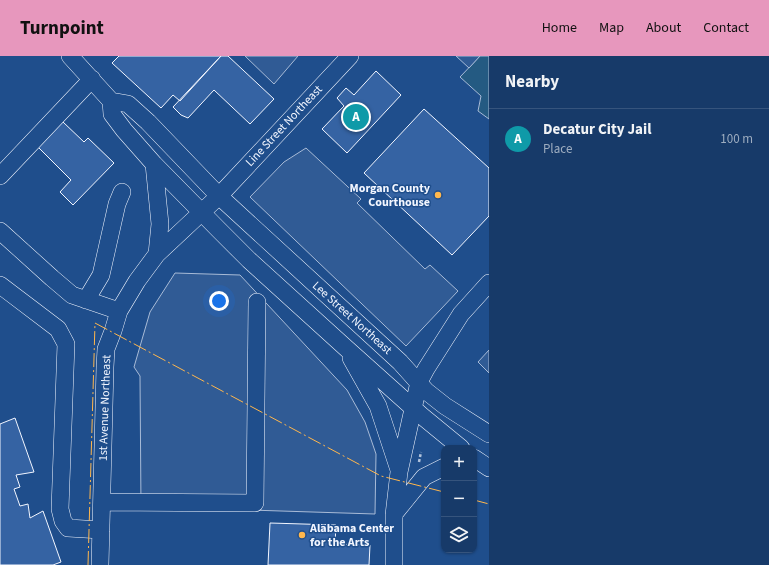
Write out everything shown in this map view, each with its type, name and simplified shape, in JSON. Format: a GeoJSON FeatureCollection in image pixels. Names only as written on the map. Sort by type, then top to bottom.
{"type":"FeatureCollection","features":[{"type":"Feature","properties":{"kind":"street"},"geometry":{"type":"LineString","coordinates":[[70,56],[111,101],[112,114],[124,130],[154,164],[213,224],[346,348],[413,406],[422,416],[457,445]]}},
{"type":"Feature","properties":{"kind":"street","name":"Line Street Northeast"},"geometry":{"type":"LineString","coordinates":[[219,196],[350,56]]}},
{"type":"Feature","properties":{"kind":"street"},"geometry":{"type":"LineString","coordinates":[[0,176],[92,79]]}},
{"type":"Feature","properties":{"kind":"street","name":"Lee Street Northeast"},"geometry":{"type":"LineString","coordinates":[[111,101],[128,104],[148,122],[219,196],[400,362],[426,391],[445,406],[489,434]]}},
{"type":"Feature","properties":{"kind":"street"},"geometry":{"type":"LineString","coordinates":[[154,164],[160,224],[157,254]]}},
{"type":"Feature","properties":{"kind":"street"},"geometry":{"type":"LineString","coordinates":[[86,300],[101,275],[117,204],[122,192]]}},
{"type":"Feature","properties":{"kind":"street"},"geometry":{"type":"LineString","coordinates":[[202,212],[219,196]]}},
{"type":"Feature","properties":{"kind":"street","name":"1st Avenue Northeast"},"geometry":{"type":"LineString","coordinates":[[100,565],[106,349],[119,311],[137,281],[157,254],[202,212]]}},
{"type":"Feature","properties":{"kind":"street"},"geometry":{"type":"LineString","coordinates":[[0,231],[72,295],[119,311]]}},
{"type":"Feature","properties":{"kind":"street"},"geometry":{"type":"LineString","coordinates":[[0,285],[58,329],[66,344],[60,509],[63,521],[68,528],[101,530]]}},
{"type":"Feature","properties":{"kind":"street"},"geometry":{"type":"LineString","coordinates":[[394,565],[394,515],[399,472],[418,382],[461,314],[486,291]]}},
{"type":"Feature","properties":{"kind":"street"},"geometry":{"type":"LineString","coordinates":[[102,502],[255,503],[257,302]]}},
{"type":"Feature","properties":{"kind":"street"},"geometry":{"type":"LineString","coordinates":[[346,348],[378,406],[399,472]]}},
{"type":"Feature","properties":{"kind":"street"},"geometry":{"type":"LineString","coordinates":[[394,515],[424,477],[441,468]]}},
{"type":"Feature","properties":{"kind":"path"},"geometry":{"type":"LineString","coordinates":[[419,463],[422,450]]}},
{"type":"Feature","properties":{"kind":"shaded area"},"geometry":{"type":"Polygon","coordinates":[[[245,56],[298,56],[274,84],[245,56]]]}},
{"type":"Feature","properties":{"kind":"shaded area"},"geometry":{"type":"Polygon","coordinates":[[[456,56],[480,56],[469,68],[456,56]]]}},
{"type":"Feature","properties":{"kind":"shaded area"},"geometry":{"type":"Polygon","coordinates":[[[480,56],[489,56],[489,119],[478,111],[481,96],[460,77],[480,56]]]}},
{"type":"Feature","properties":{"kind":"shaded area"},"geometry":{"type":"Polygon","coordinates":[[[306,148],[361,199],[357,203],[425,269],[430,265],[458,291],[406,346],[250,197],[284,162],[306,148]]]}},
{"type":"Feature","properties":{"kind":"shaded area"},"geometry":{"type":"Polygon","coordinates":[[[175,273],[240,275],[347,390],[365,422],[376,454],[375,514],[141,508],[140,376],[134,367],[150,312],[175,273]]]}},
{"type":"Feature","properties":{"kind":"shaded area"},"geometry":{"type":"Polygon","coordinates":[[[489,350],[489,373],[478,362],[489,350]]]}},
{"type":"Feature","properties":{"kind":"building"},"geometry":{"type":"Polygon","coordinates":[[[119,56],[221,56],[180,101],[173,95],[161,108],[112,63],[119,56]]]}},
{"type":"Feature","properties":{"kind":"building"},"geometry":{"type":"Polygon","coordinates":[[[221,56],[228,56],[274,99],[250,124],[214,90],[188,118],[181,115],[173,107],[221,56]]]}},
{"type":"Feature","properties":{"kind":"building"},"geometry":{"type":"Polygon","coordinates":[[[376,71],[401,95],[347,153],[322,129],[344,106],[337,98],[346,88],[354,95],[376,71]]]}},
{"type":"Feature","properties":{"kind":"building","name":"Morgan County Courthouse"},"geometry":{"type":"Polygon","coordinates":[[[424,109],[489,168],[489,216],[452,255],[364,173],[424,109]]]}},
{"type":"Feature","properties":{"kind":"building"},"geometry":{"type":"Polygon","coordinates":[[[63,122],[84,142],[88,138],[114,163],[73,205],[60,192],[71,180],[38,147],[63,122]]]}},
{"type":"Feature","properties":{"kind":"building"},"geometry":{"type":"Polygon","coordinates":[[[15,418],[34,472],[16,475],[20,487],[14,489],[20,506],[28,504],[30,518],[43,511],[61,562],[53,565],[0,565],[0,424],[15,418]]]}},
{"type":"Feature","properties":{"kind":"building","name":"Alabama Center for the Arts"},"geometry":{"type":"Polygon","coordinates":[[[270,523],[336,525],[335,544],[370,545],[369,565],[268,565],[270,523]]]}},
{"type":"Feature","properties":{"kind":"power"},"geometry":{"type":"LineString","coordinates":[[88,565],[95,323],[381,476],[441,491]]}},
{"type":"Feature","properties":{"kind":"power"},"geometry":{"type":"LineString","coordinates":[[477,501],[489,504]]}},
{"type":"Feature","properties":{"kind":"place","name":"Decatur City Jail"},"geometry":{"type":"Point","coordinates":[356,117]}},
{"type":"Feature","properties":{"kind":"place","name":"Morgan County Courthouse"},"geometry":{"type":"Point","coordinates":[438,195]}},
{"type":"Feature","properties":{"kind":"place","name":"Alabama Center for the Arts"},"geometry":{"type":"Point","coordinates":[302,535]}}]}
